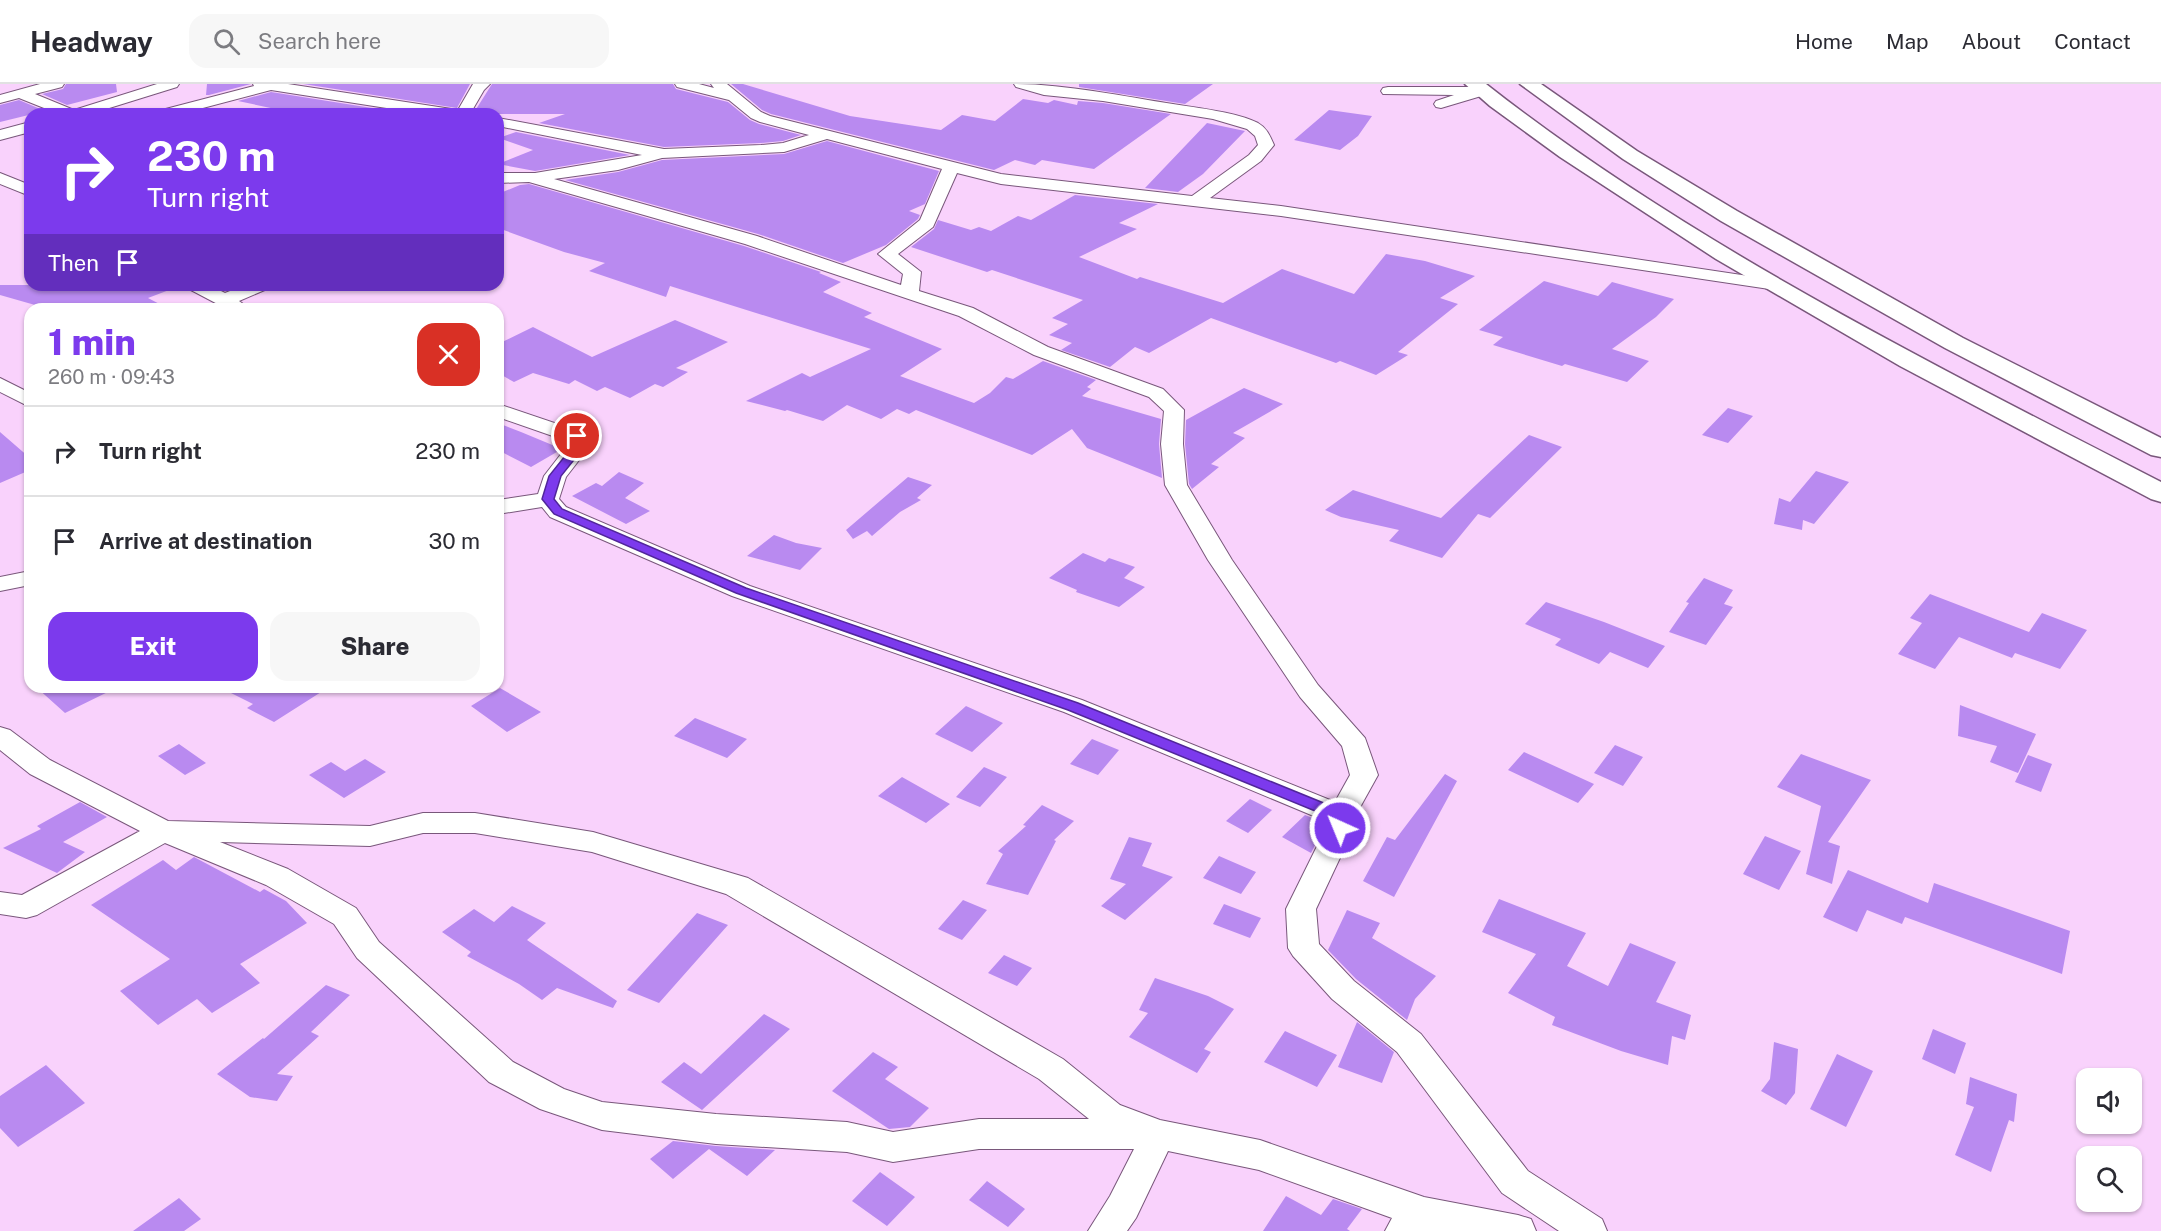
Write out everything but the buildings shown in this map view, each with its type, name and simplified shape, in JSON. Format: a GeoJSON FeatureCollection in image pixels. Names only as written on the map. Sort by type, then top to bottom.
{"type":"FeatureCollection","features":[{"type":"Feature","properties":{"kind":"street"},"geometry":{"type":"LineString","coordinates":[[0,99],[57,84]]}},
{"type":"Feature","properties":{"kind":"street"},"geometry":{"type":"LineString","coordinates":[[94,108],[172,84]]}},
{"type":"Feature","properties":{"kind":"street"},"geometry":{"type":"LineString","coordinates":[[466,108],[478,87],[483,84]]}},
{"type":"Feature","properties":{"kind":"street"},"geometry":{"type":"LineString","coordinates":[[682,84],[733,97]]}},
{"type":"Feature","properties":{"kind":"street"},"geometry":{"type":"LineString","coordinates":[[718,84],[756,115],[765,119],[1000,179],[1197,200],[1605,258],[1776,285]]}},
{"type":"Feature","properties":{"kind":"street"},"geometry":{"type":"LineString","coordinates":[[1021,84],[1044,91],[1103,97],[1215,115],[1252,126],[1262,134],[1266,145],[1255,158],[1197,200]]}},
{"type":"Feature","properties":{"kind":"street"},"geometry":{"type":"LineString","coordinates":[[1529,84],[1630,155],[1728,216],[1954,343],[2161,449]]}},
{"type":"Feature","properties":{"kind":"street"},"geometry":{"type":"LineString","coordinates":[[184,108],[265,85],[415,108]]}},
{"type":"Feature","properties":{"kind":"street"},"geometry":{"type":"LineString","coordinates":[[1441,104],[1479,88]]}},
{"type":"Feature","properties":{"kind":"street"},"geometry":{"type":"LineString","coordinates":[[1388,91],[1479,88],[1592,171],[1734,261],[1942,380],[2161,493]]}},
{"type":"Feature","properties":{"kind":"street"},"geometry":{"type":"LineString","coordinates":[[21,94],[58,108]]}},
{"type":"Feature","properties":{"kind":"street"},"geometry":{"type":"LineString","coordinates":[[504,123],[664,154]]}},
{"type":"Feature","properties":{"kind":"street"},"geometry":{"type":"LineString","coordinates":[[0,135],[24,129]]}},
{"type":"Feature","properties":{"kind":"street"},"geometry":{"type":"LineString","coordinates":[[504,178],[530,177],[618,165],[664,154],[784,147],[826,135]]}},
{"type":"Feature","properties":{"kind":"street"},"geometry":{"type":"LineString","coordinates":[[909,294],[912,272],[886,254],[927,223],[951,167]]}},
{"type":"Feature","properties":{"kind":"street"},"geometry":{"type":"LineString","coordinates":[[504,187],[530,177],[751,240],[966,312],[1041,351],[1156,393],[1174,410],[1172,444],[1176,485],[1220,560],[1309,691],[1355,744],[1364,775],[1339,820],[1340,828],[1301,909],[1304,948],[1343,990],[1409,1043],[1515,1182],[1589,1231]]}},
{"type":"Feature","properties":{"kind":"street"},"geometry":{"type":"LineString","coordinates":[[0,178],[24,188]]}},
{"type":"Feature","properties":{"kind":"street"},"geometry":{"type":"LineString","coordinates":[[206,291],[228,303]]}},
{"type":"Feature","properties":{"kind":"street"},"geometry":{"type":"LineString","coordinates":[[223,301],[247,291]]}},
{"type":"Feature","properties":{"kind":"street"},"geometry":{"type":"LineString","coordinates":[[0,384],[24,398]]}},
{"type":"Feature","properties":{"kind":"street"},"geometry":{"type":"LineString","coordinates":[[504,412],[577,436],[579,446],[555,476],[548,499]]}},
{"type":"Feature","properties":{"kind":"street"},"geometry":{"type":"LineString","coordinates":[[548,499],[558,512],[741,591],[1073,706],[1326,810],[1339,820]]}},
{"type":"Feature","properties":{"kind":"street"},"geometry":{"type":"LineString","coordinates":[[504,506],[548,499]]}},
{"type":"Feature","properties":{"kind":"street"},"geometry":{"type":"LineString","coordinates":[[0,584],[24,579]]}},
{"type":"Feature","properties":{"kind":"street"},"geometry":{"type":"LineString","coordinates":[[0,736],[40,767],[163,831],[277,877],[345,916],[369,950],[501,1072],[552,1099],[602,1116],[716,1129],[847,1137],[893,1147],[979,1134],[1159,1134]]}},
{"type":"Feature","properties":{"kind":"street"},"geometry":{"type":"LineString","coordinates":[[0,903],[26,907],[163,831],[370,836],[423,823],[475,823],[593,842],[737,886],[1051,1070],[1108,1115],[1159,1134],[1260,1155],[1413,1222],[1518,1231]]}},
{"type":"Feature","properties":{"kind":"street"},"geometry":{"type":"LineString","coordinates":[[1106,1231],[1123,1207],[1159,1134]]}},
{"type":"Feature","properties":{"kind":"route"},"geometry":{"type":"LineString","coordinates":[[577,436],[579,446],[555,476],[548,499],[558,512],[741,591],[1073,706],[1326,810],[1339,820],[1340,828]]}}]}
